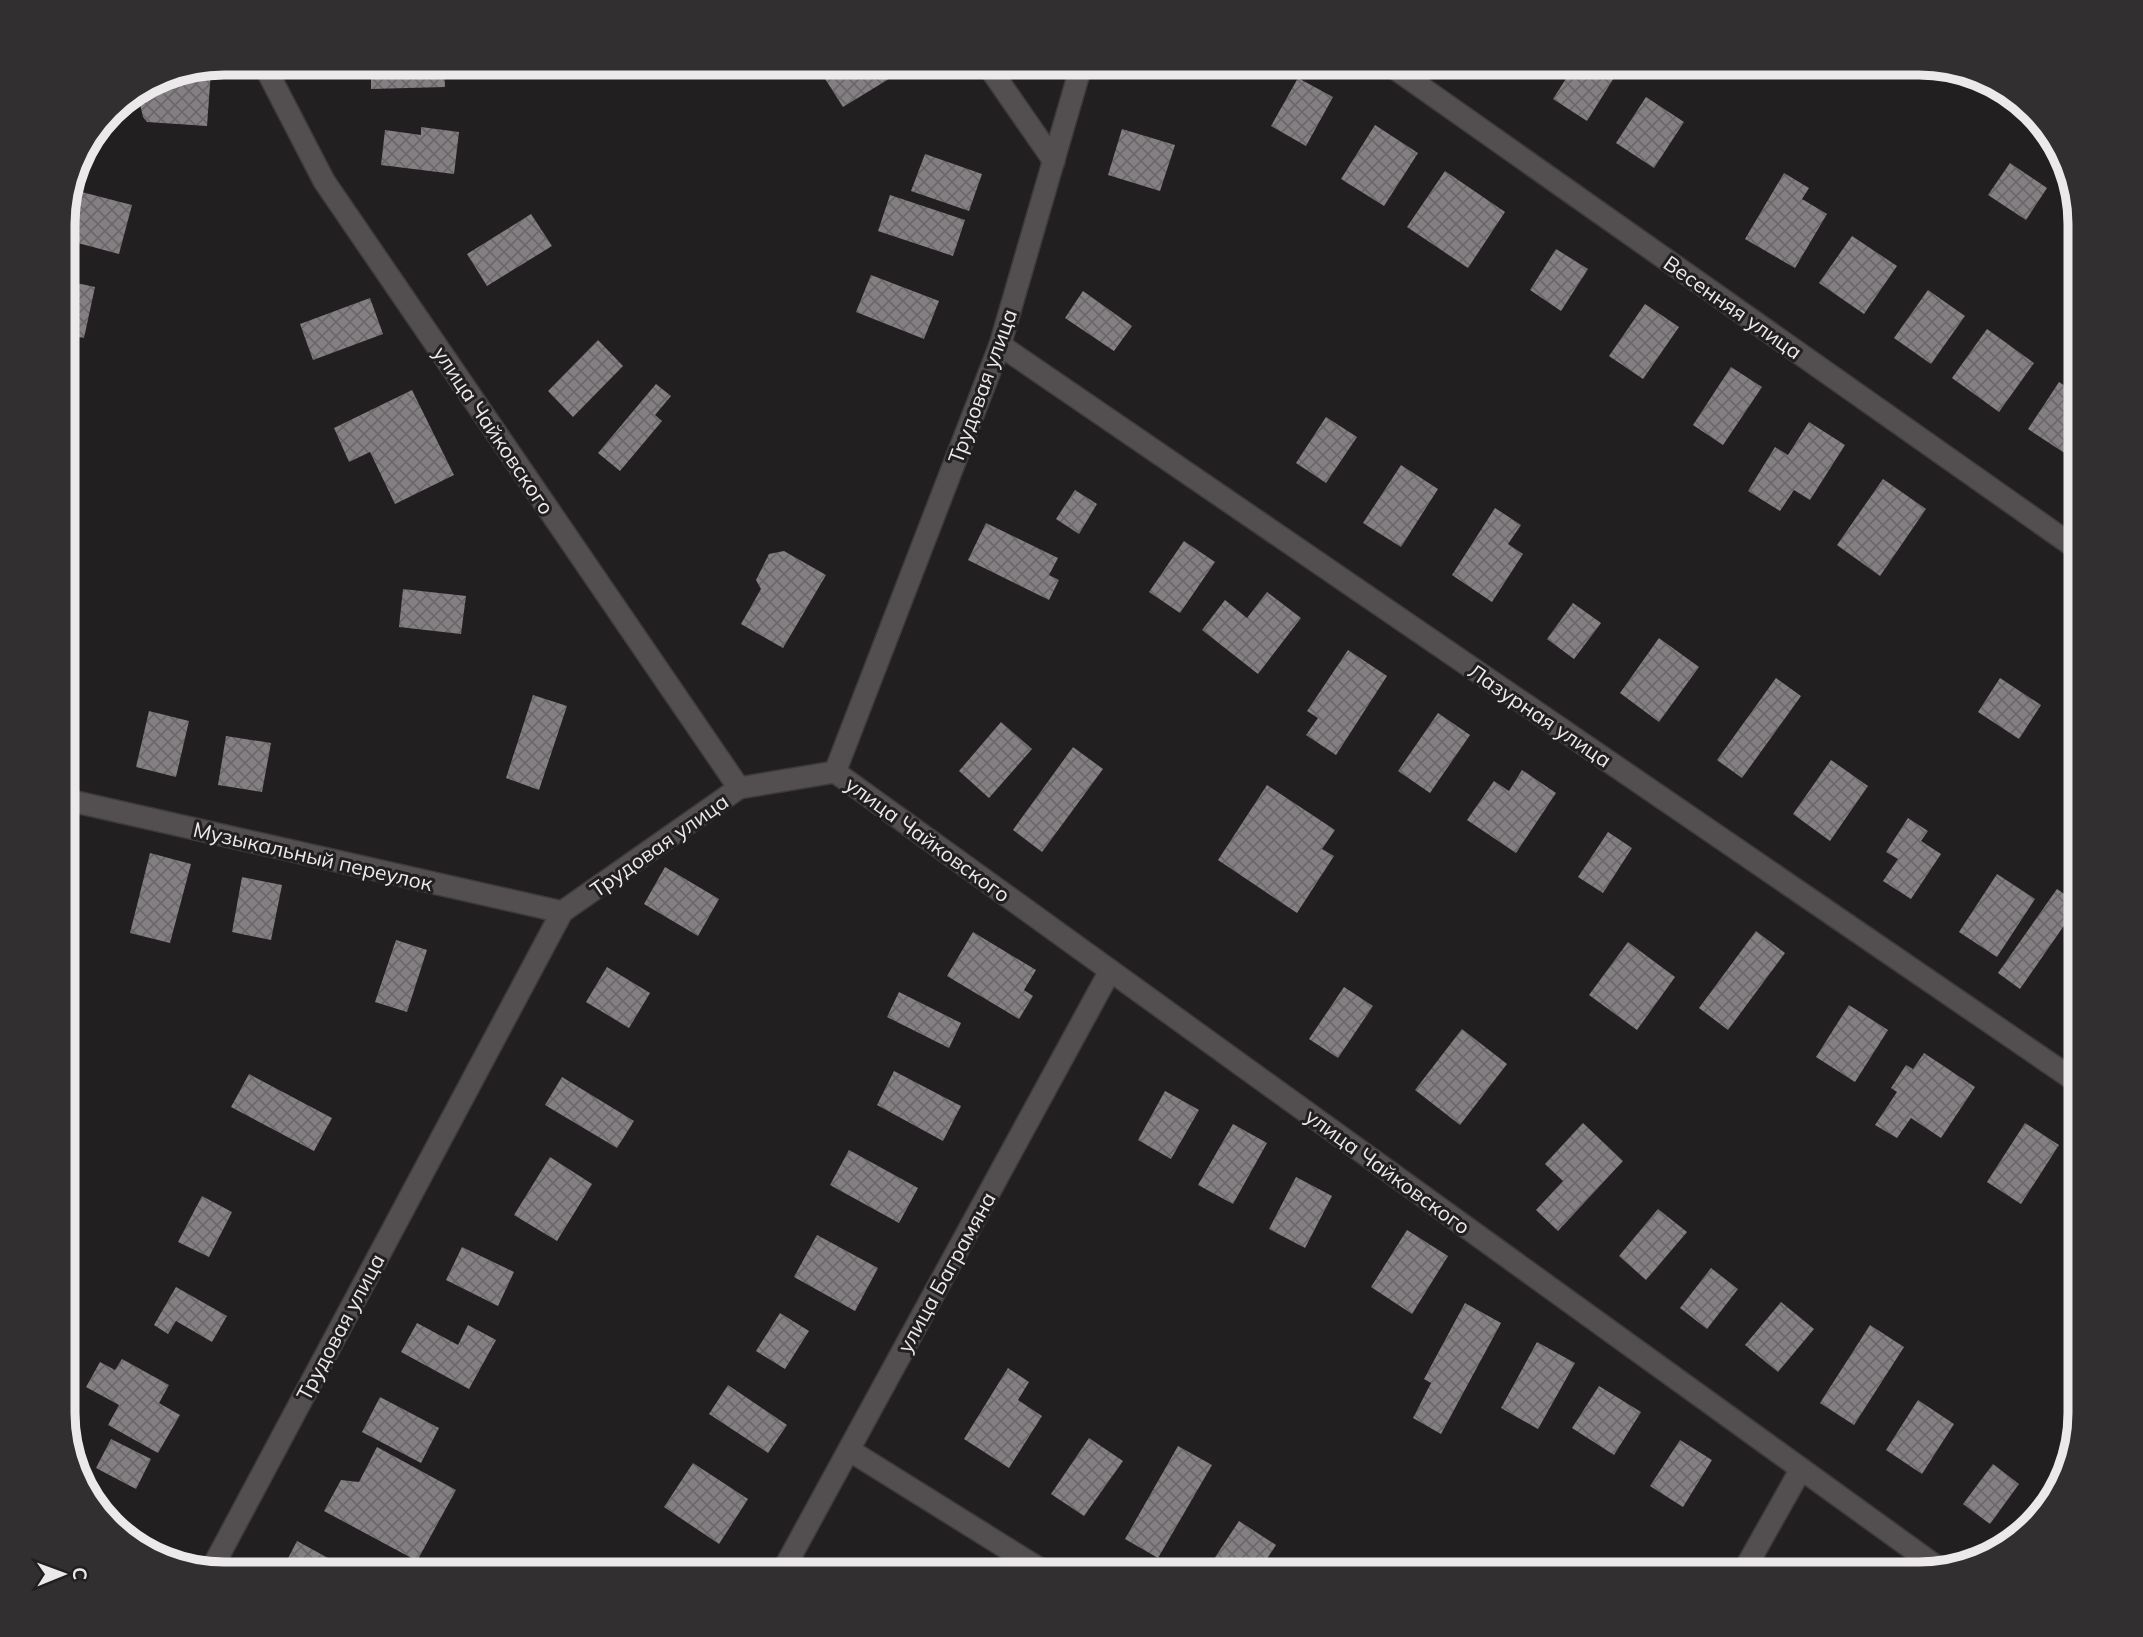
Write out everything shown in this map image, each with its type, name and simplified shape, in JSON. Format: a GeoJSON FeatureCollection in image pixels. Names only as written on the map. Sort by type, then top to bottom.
{"type":"FeatureCollection","features":[{"type":"Feature","properties":{"kind":"street","name":"Трудовая улица"},"geometry":{"type":"LineString","coordinates":[[216,1561],[562,912],[740,788],[835,772],[1000,345],[1078,75]]}},
{"type":"Feature","properties":{"kind":"street","name":"Весенняя улица"},"geometry":{"type":"LineString","coordinates":[[1404,75],[2068,543]]}},
{"type":"Feature","properties":{"kind":"street","name":"улица Чайковского"},"geometry":{"type":"LineString","coordinates":[[270,76],[324,181],[740,788]]}},
{"type":"Feature","properties":{"kind":"street"},"geometry":{"type":"LineString","coordinates":[[995,76],[1054,161]]}},
{"type":"Feature","properties":{"kind":"street","name":"Лазурная улица"},"geometry":{"type":"LineString","coordinates":[[1000,345],[2068,1076]]}},
{"type":"Feature","properties":{"kind":"street","name":"улица Чайковского"},"geometry":{"type":"LineString","coordinates":[[835,772],[1929,1561]]}},
{"type":"Feature","properties":{"kind":"street","name":"Музыкальный переулок"},"geometry":{"type":"LineString","coordinates":[[76,802],[562,912]]}},
{"type":"Feature","properties":{"kind":"street","name":"улица Баграмяна"},"geometry":{"type":"LineString","coordinates":[[788,1562],[1111,971]]}},
{"type":"Feature","properties":{"kind":"street"},"geometry":{"type":"LineString","coordinates":[[849,1450],[1029,1562]]}},
{"type":"Feature","properties":{"kind":"street"},"geometry":{"type":"LineString","coordinates":[[1749,1562],[1801,1469]]}},
{"type":"Feature","properties":{"kind":"building"},"geometry":{"type":"Polygon","coordinates":[[[1568,75],[1616,75],[1587,121],[1553,99],[1568,75]]]}},
{"type":"Feature","properties":{"kind":"building"},"geometry":{"type":"Polygon","coordinates":[[[211,76],[207,126],[147,122],[139,101],[176,83],[211,76]]]}},
{"type":"Feature","properties":{"kind":"building"},"geometry":{"type":"Polygon","coordinates":[[[337,76],[445,76],[445,87],[371,89],[371,77],[337,76]]]}},
{"type":"Feature","properties":{"kind":"building"},"geometry":{"type":"Polygon","coordinates":[[[823,76],[894,76],[843,107],[823,76]]]}},
{"type":"Feature","properties":{"kind":"building"},"geometry":{"type":"Polygon","coordinates":[[[1298,78],[1333,97],[1306,146],[1271,126],[1298,78]]]}},
{"type":"Feature","properties":{"kind":"building"},"geometry":{"type":"Polygon","coordinates":[[[1646,97],[1684,122],[1654,168],[1616,143],[1646,97]]]}},
{"type":"Feature","properties":{"kind":"building"},"geometry":{"type":"Polygon","coordinates":[[[1375,125],[1418,153],[1384,206],[1341,179],[1375,125]]]}},
{"type":"Feature","properties":{"kind":"building"},"geometry":{"type":"Polygon","coordinates":[[[421,127],[459,132],[454,174],[381,165],[385,130],[421,135],[421,127]]]}},
{"type":"Feature","properties":{"kind":"building"},"geometry":{"type":"Polygon","coordinates":[[[1122,129],[1175,145],[1160,191],[1108,175],[1122,129]]]}},
{"type":"Feature","properties":{"kind":"building"},"geometry":{"type":"Polygon","coordinates":[[[925,154],[982,174],[969,211],[911,191],[925,154]]]}},
{"type":"Feature","properties":{"kind":"building"},"geometry":{"type":"Polygon","coordinates":[[[2010,163],[2047,188],[2026,220],[1988,195],[2010,163]]]}},
{"type":"Feature","properties":{"kind":"building"},"geometry":{"type":"Polygon","coordinates":[[[1445,171],[1505,212],[1468,268],[1407,227],[1445,171]]]}},
{"type":"Feature","properties":{"kind":"building"},"geometry":{"type":"Polygon","coordinates":[[[1784,173],[1809,188],[1802,199],[1827,214],[1795,268],[1745,239],[1784,173]]]}},
{"type":"Feature","properties":{"kind":"building"},"geometry":{"type":"Polygon","coordinates":[[[79,191],[132,205],[119,254],[76,242],[79,191]]]}},
{"type":"Feature","properties":{"kind":"building"},"geometry":{"type":"Polygon","coordinates":[[[890,195],[965,220],[953,256],[878,231],[890,195]]]}},
{"type":"Feature","properties":{"kind":"building"},"geometry":{"type":"Polygon","coordinates":[[[531,214],[552,246],[487,286],[467,254],[531,214]]]}},
{"type":"Feature","properties":{"kind":"building"},"geometry":{"type":"Polygon","coordinates":[[[1852,236],[1897,266],[1864,314],[1819,283],[1852,236]]]}},
{"type":"Feature","properties":{"kind":"building"},"geometry":{"type":"Polygon","coordinates":[[[1556,249],[1588,269],[1561,311],[1530,290],[1556,249]]]}},
{"type":"Feature","properties":{"kind":"building"},"geometry":{"type":"Polygon","coordinates":[[[871,275],[939,301],[924,339],[856,312],[871,275]]]}},
{"type":"Feature","properties":{"kind":"building"},"geometry":{"type":"Polygon","coordinates":[[[76,283],[95,287],[84,338],[76,336],[76,283]]]}},
{"type":"Feature","properties":{"kind":"building"},"geometry":{"type":"Polygon","coordinates":[[[1928,290],[1965,316],[1931,364],[1894,338],[1928,290]]]}},
{"type":"Feature","properties":{"kind":"building"},"geometry":{"type":"Polygon","coordinates":[[[1083,291],[1132,326],[1114,351],[1065,318],[1083,291]]]}},
{"type":"Feature","properties":{"kind":"building"},"geometry":{"type":"Polygon","coordinates":[[[370,298],[383,334],[313,360],[300,324],[370,298]]]}},
{"type":"Feature","properties":{"kind":"building"},"geometry":{"type":"Polygon","coordinates":[[[1645,304],[1679,327],[1643,379],[1609,356],[1645,304]]]}},
{"type":"Feature","properties":{"kind":"building"},"geometry":{"type":"Polygon","coordinates":[[[1987,329],[2034,363],[1999,412],[1952,378],[1987,329]]]}},
{"type":"Feature","properties":{"kind":"building"},"geometry":{"type":"Polygon","coordinates":[[[598,340],[623,366],[573,417],[548,391],[598,340]]]}},
{"type":"Feature","properties":{"kind":"building"},"geometry":{"type":"Polygon","coordinates":[[[1731,367],[1762,387],[1723,445],[1693,425],[1731,367]]]}},
{"type":"Feature","properties":{"kind":"building"},"geometry":{"type":"Polygon","coordinates":[[[2059,382],[2068,388],[2068,455],[2028,429],[2059,382]]]}},
{"type":"Feature","properties":{"kind":"building"},"geometry":{"type":"Polygon","coordinates":[[[656,384],[671,396],[655,415],[662,421],[620,471],[598,453],[656,384]]]}},
{"type":"Feature","properties":{"kind":"building"},"geometry":{"type":"Polygon","coordinates":[[[412,390],[454,475],[395,504],[370,452],[349,462],[334,428],[412,390]]]}},
{"type":"Feature","properties":{"kind":"building"},"geometry":{"type":"Polygon","coordinates":[[[1326,417],[1357,437],[1326,483],[1296,463],[1326,417]]]}},
{"type":"Feature","properties":{"kind":"building"},"geometry":{"type":"Polygon","coordinates":[[[1809,422],[1845,445],[1810,500],[1794,490],[1780,511],[1748,491],[1775,447],[1788,455],[1809,422]]]}},
{"type":"Feature","properties":{"kind":"building"},"geometry":{"type":"Polygon","coordinates":[[[1401,465],[1438,489],[1401,547],[1363,523],[1401,465]]]}},
{"type":"Feature","properties":{"kind":"building"},"geometry":{"type":"Polygon","coordinates":[[[1883,479],[1926,509],[1880,576],[1837,545],[1883,479]]]}},
{"type":"Feature","properties":{"kind":"building"},"geometry":{"type":"Polygon","coordinates":[[[1075,490],[1097,504],[1079,534],[1056,519],[1075,490]]]}},
{"type":"Feature","properties":{"kind":"building"},"geometry":{"type":"Polygon","coordinates":[[[1495,508],[1521,525],[1508,544],[1523,554],[1492,602],[1452,575],[1495,508]]]}},
{"type":"Feature","properties":{"kind":"building"},"geometry":{"type":"Polygon","coordinates":[[[986,523],[1058,558],[1049,575],[1059,580],[1049,600],[968,560],[986,523]]]}},
{"type":"Feature","properties":{"kind":"building"},"geometry":{"type":"Polygon","coordinates":[[[1184,541],[1215,562],[1180,613],[1149,592],[1184,541]]]}},
{"type":"Feature","properties":{"kind":"building"},"geometry":{"type":"Polygon","coordinates":[[[784,551],[826,575],[783,648],[741,624],[761,589],[756,580],[769,554],[784,551]]]}},
{"type":"Feature","properties":{"kind":"building"},"geometry":{"type":"Polygon","coordinates":[[[403,589],[466,596],[461,634],[399,627],[403,589]]]}},
{"type":"Feature","properties":{"kind":"building"},"geometry":{"type":"Polygon","coordinates":[[[1267,592],[1301,618],[1258,674],[1202,630],[1225,600],[1247,618],[1267,592]]]}},
{"type":"Feature","properties":{"kind":"building"},"geometry":{"type":"Polygon","coordinates":[[[1573,603],[1601,623],[1574,659],[1547,639],[1573,603]]]}},
{"type":"Feature","properties":{"kind":"building"},"geometry":{"type":"Polygon","coordinates":[[[1659,638],[1699,667],[1659,722],[1620,693],[1659,638]]]}},
{"type":"Feature","properties":{"kind":"building"},"geometry":{"type":"Polygon","coordinates":[[[1348,650],[1387,676],[1336,755],[1306,735],[1318,718],[1307,711],[1348,650]]]}},
{"type":"Feature","properties":{"kind":"building"},"geometry":{"type":"Polygon","coordinates":[[[1776,678],[1801,696],[1742,778],[1717,760],[1776,678]]]}},
{"type":"Feature","properties":{"kind":"building"},"geometry":{"type":"Polygon","coordinates":[[[2000,678],[2041,705],[2019,739],[1978,712],[2000,678]]]}},
{"type":"Feature","properties":{"kind":"building"},"geometry":{"type":"Polygon","coordinates":[[[533,695],[567,706],[539,790],[506,778],[533,695]]]}},
{"type":"Feature","properties":{"kind":"building"},"geometry":{"type":"Polygon","coordinates":[[[149,711],[189,721],[176,777],[136,767],[149,711]]]}},
{"type":"Feature","properties":{"kind":"building"},"geometry":{"type":"Polygon","coordinates":[[[1438,713],[1470,735],[1430,793],[1398,771],[1438,713]]]}},
{"type":"Feature","properties":{"kind":"building"},"geometry":{"type":"Polygon","coordinates":[[[1001,722],[1032,749],[989,798],[959,771],[1001,722]]]}},
{"type":"Feature","properties":{"kind":"building"},"geometry":{"type":"Polygon","coordinates":[[[226,736],[271,743],[262,792],[218,785],[226,736]]]}},
{"type":"Feature","properties":{"kind":"building"},"geometry":{"type":"Polygon","coordinates":[[[1073,747],[1103,769],[1042,852],[1013,830],[1073,747]]]}},
{"type":"Feature","properties":{"kind":"building"},"geometry":{"type":"Polygon","coordinates":[[[1831,760],[1868,786],[1830,841],[1793,814],[1831,760]]]}},
{"type":"Feature","properties":{"kind":"building"},"geometry":{"type":"Polygon","coordinates":[[[1522,770],[1556,793],[1516,853],[1467,820],[1494,781],[1509,791],[1522,770]]]}},
{"type":"Feature","properties":{"kind":"building"},"geometry":{"type":"Polygon","coordinates":[[[1267,785],[1335,830],[1322,849],[1334,856],[1297,913],[1218,860],[1267,785]]]}},
{"type":"Feature","properties":{"kind":"building"},"geometry":{"type":"Polygon","coordinates":[[[1908,818],[1928,831],[1921,841],[1941,854],[1911,899],[1883,881],[1898,859],[1886,852],[1908,818]]]}},
{"type":"Feature","properties":{"kind":"building"},"geometry":{"type":"Polygon","coordinates":[[[1608,832],[1632,848],[1603,893],[1578,877],[1608,832]]]}},
{"type":"Feature","properties":{"kind":"building"},"geometry":{"type":"Polygon","coordinates":[[[150,853],[191,864],[170,943],[130,933],[150,853]]]}},
{"type":"Feature","properties":{"kind":"building"},"geometry":{"type":"Polygon","coordinates":[[[665,867],[719,899],[698,936],[644,904],[665,867]]]}},
{"type":"Feature","properties":{"kind":"building"},"geometry":{"type":"Polygon","coordinates":[[[1997,874],[2035,899],[1997,957],[1959,932],[1997,874]]]}},
{"type":"Feature","properties":{"kind":"building"},"geometry":{"type":"Polygon","coordinates":[[[242,877],[282,885],[271,940],[232,932],[242,877]]]}},
{"type":"Feature","properties":{"kind":"building"},"geometry":{"type":"Polygon","coordinates":[[[2057,889],[2068,896],[2068,920],[2020,989],[1998,973],[2057,889]]]}},
{"type":"Feature","properties":{"kind":"building"},"geometry":{"type":"Polygon","coordinates":[[[1756,931],[1785,953],[1728,1030],[1699,1008],[1756,931]]]}},
{"type":"Feature","properties":{"kind":"building"},"geometry":{"type":"Polygon","coordinates":[[[973,932],[1036,970],[1024,990],[1033,996],[1019,1019],[947,976],[973,932]]]}},
{"type":"Feature","properties":{"kind":"building"},"geometry":{"type":"Polygon","coordinates":[[[396,940],[427,950],[407,1012],[375,1002],[396,940]]]}},
{"type":"Feature","properties":{"kind":"building"},"geometry":{"type":"Polygon","coordinates":[[[1628,942],[1675,977],[1637,1030],[1589,995],[1628,942]]]}},
{"type":"Feature","properties":{"kind":"building"},"geometry":{"type":"Polygon","coordinates":[[[607,967],[650,993],[629,1028],[586,1002],[607,967]]]}},
{"type":"Feature","properties":{"kind":"building"},"geometry":{"type":"Polygon","coordinates":[[[1344,987],[1373,1006],[1338,1058],[1309,1039],[1344,987]]]}},
{"type":"Feature","properties":{"kind":"building"},"geometry":{"type":"Polygon","coordinates":[[[899,992],[961,1023],[949,1048],[887,1017],[899,992]]]}},
{"type":"Feature","properties":{"kind":"building"},"geometry":{"type":"Polygon","coordinates":[[[1849,1005],[1888,1030],[1855,1082],[1816,1057],[1849,1005]]]}},
{"type":"Feature","properties":{"kind":"building"},"geometry":{"type":"Polygon","coordinates":[[[1462,1029],[1507,1064],[1460,1125],[1415,1090],[1462,1029]]]}},
{"type":"Feature","properties":{"kind":"building"},"geometry":{"type":"Polygon","coordinates":[[[1924,1053],[1975,1087],[1941,1138],[1911,1118],[1897,1138],[1875,1125],[1897,1092],[1891,1088],[1906,1065],[1913,1069],[1924,1053]]]}},
{"type":"Feature","properties":{"kind":"building"},"geometry":{"type":"Polygon","coordinates":[[[894,1071],[961,1106],[943,1141],[877,1105],[894,1071]]]}},
{"type":"Feature","properties":{"kind":"building"},"geometry":{"type":"Polygon","coordinates":[[[249,1074],[332,1118],[314,1151],[231,1107],[249,1074]]]}},
{"type":"Feature","properties":{"kind":"building"},"geometry":{"type":"Polygon","coordinates":[[[562,1077],[634,1121],[617,1148],[545,1105],[562,1077]]]}},
{"type":"Feature","properties":{"kind":"building"},"geometry":{"type":"Polygon","coordinates":[[[1165,1091],[1199,1110],[1171,1159],[1138,1140],[1165,1091]]]}},
{"type":"Feature","properties":{"kind":"building"},"geometry":{"type":"Polygon","coordinates":[[[1583,1123],[1623,1161],[1558,1231],[1536,1210],[1563,1181],[1545,1164],[1583,1123]]]}},
{"type":"Feature","properties":{"kind":"building"},"geometry":{"type":"Polygon","coordinates":[[[2025,1123],[2059,1145],[2021,1204],[1987,1182],[2025,1123]]]}},
{"type":"Feature","properties":{"kind":"building"},"geometry":{"type":"Polygon","coordinates":[[[1233,1124],[1267,1143],[1233,1204],[1198,1185],[1233,1124]]]}},
{"type":"Feature","properties":{"kind":"building"},"geometry":{"type":"Polygon","coordinates":[[[849,1150],[918,1188],[899,1223],[830,1185],[849,1150]]]}},
{"type":"Feature","properties":{"kind":"building"},"geometry":{"type":"Polygon","coordinates":[[[550,1157],[592,1184],[557,1241],[514,1215],[550,1157]]]}},
{"type":"Feature","properties":{"kind":"building"},"geometry":{"type":"Polygon","coordinates":[[[1296,1177],[1332,1196],[1305,1248],[1269,1229],[1296,1177]]]}},
{"type":"Feature","properties":{"kind":"building"},"geometry":{"type":"Polygon","coordinates":[[[202,1196],[232,1212],[209,1257],[178,1242],[202,1196]]]}},
{"type":"Feature","properties":{"kind":"building"},"geometry":{"type":"Polygon","coordinates":[[[1658,1209],[1687,1232],[1646,1280],[1619,1256],[1658,1209]]]}},
{"type":"Feature","properties":{"kind":"building"},"geometry":{"type":"Polygon","coordinates":[[[1407,1230],[1448,1256],[1412,1314],[1371,1287],[1407,1230]]]}},
{"type":"Feature","properties":{"kind":"building"},"geometry":{"type":"Polygon","coordinates":[[[817,1235],[878,1268],[855,1311],[794,1277],[817,1235]]]}},
{"type":"Feature","properties":{"kind":"building"},"geometry":{"type":"Polygon","coordinates":[[[462,1247],[514,1272],[498,1306],[446,1280],[462,1247]]]}},
{"type":"Feature","properties":{"kind":"building"},"geometry":{"type":"Polygon","coordinates":[[[1711,1268],[1738,1289],[1707,1329],[1680,1308],[1711,1268]]]}},
{"type":"Feature","properties":{"kind":"building"},"geometry":{"type":"Polygon","coordinates":[[[176,1287],[227,1316],[212,1342],[176,1321],[168,1334],[154,1325],[176,1287]]]}},
{"type":"Feature","properties":{"kind":"building"},"geometry":{"type":"Polygon","coordinates":[[[1781,1302],[1814,1329],[1778,1372],[1745,1345],[1781,1302]]]}},
{"type":"Feature","properties":{"kind":"building"},"geometry":{"type":"Polygon","coordinates":[[[1465,1303],[1501,1323],[1441,1434],[1413,1418],[1431,1383],[1424,1379],[1465,1303]]]}},
{"type":"Feature","properties":{"kind":"building"},"geometry":{"type":"Polygon","coordinates":[[[780,1313],[809,1331],[785,1369],[756,1351],[780,1313]]]}},
{"type":"Feature","properties":{"kind":"building"},"geometry":{"type":"Polygon","coordinates":[[[417,1323],[458,1345],[468,1325],[496,1340],[469,1389],[401,1352],[417,1323]]]}},
{"type":"Feature","properties":{"kind":"building"},"geometry":{"type":"Polygon","coordinates":[[[1870,1325],[1904,1347],[1854,1425],[1820,1403],[1870,1325]]]}},
{"type":"Feature","properties":{"kind":"building"},"geometry":{"type":"Polygon","coordinates":[[[1537,1342],[1575,1363],[1538,1429],[1501,1408],[1537,1342]]]}},
{"type":"Feature","properties":{"kind":"building"},"geometry":{"type":"Polygon","coordinates":[[[122,1359],[169,1385],[159,1403],[180,1415],[158,1453],[108,1425],[119,1405],[86,1387],[100,1362],[115,1370],[122,1359]]]}},
{"type":"Feature","properties":{"kind":"building"},"geometry":{"type":"Polygon","coordinates":[[[1008,1368],[1029,1382],[1018,1400],[1042,1416],[1009,1468],[964,1439],[1008,1368]]]}},
{"type":"Feature","properties":{"kind":"building"},"geometry":{"type":"Polygon","coordinates":[[[728,1385],[787,1425],[768,1453],[709,1414],[728,1385]]]}},
{"type":"Feature","properties":{"kind":"building"},"geometry":{"type":"Polygon","coordinates":[[[1599,1386],[1641,1412],[1614,1455],[1572,1428],[1599,1386]]]}},
{"type":"Feature","properties":{"kind":"building"},"geometry":{"type":"Polygon","coordinates":[[[380,1397],[439,1428],[421,1463],[362,1432],[380,1397]]]}},
{"type":"Feature","properties":{"kind":"building"},"geometry":{"type":"Polygon","coordinates":[[[1918,1400],[1954,1424],[1922,1474],[1886,1450],[1918,1400]]]}},
{"type":"Feature","properties":{"kind":"building"},"geometry":{"type":"Polygon","coordinates":[[[1089,1438],[1123,1461],[1084,1516],[1051,1494],[1089,1438]]]}},
{"type":"Feature","properties":{"kind":"building"},"geometry":{"type":"Polygon","coordinates":[[[111,1439],[151,1459],[136,1489],[96,1468],[111,1439]]]}},
{"type":"Feature","properties":{"kind":"building"},"geometry":{"type":"Polygon","coordinates":[[[1680,1440],[1712,1460],[1683,1507],[1650,1486],[1680,1440]]]}},
{"type":"Feature","properties":{"kind":"building"},"geometry":{"type":"Polygon","coordinates":[[[1178,1446],[1212,1465],[1158,1558],[1125,1539],[1178,1446]]]}},
{"type":"Feature","properties":{"kind":"building"},"geometry":{"type":"Polygon","coordinates":[[[377,1447],[456,1490],[417,1561],[324,1511],[341,1480],[359,1482],[377,1447]]]}},
{"type":"Feature","properties":{"kind":"building"},"geometry":{"type":"Polygon","coordinates":[[[693,1463],[748,1499],[719,1544],[664,1507],[693,1463]]]}},
{"type":"Feature","properties":{"kind":"building"},"geometry":{"type":"Polygon","coordinates":[[[1993,1464],[2019,1484],[1990,1524],[1963,1504],[1993,1464]]]}},
{"type":"Feature","properties":{"kind":"building"},"geometry":{"type":"Polygon","coordinates":[[[1239,1521],[1276,1545],[1265,1562],[1212,1562],[1239,1521]]]}},
{"type":"Feature","properties":{"kind":"building"},"geometry":{"type":"Polygon","coordinates":[[[297,1541],[336,1562],[286,1562],[297,1541]]]}}]}
